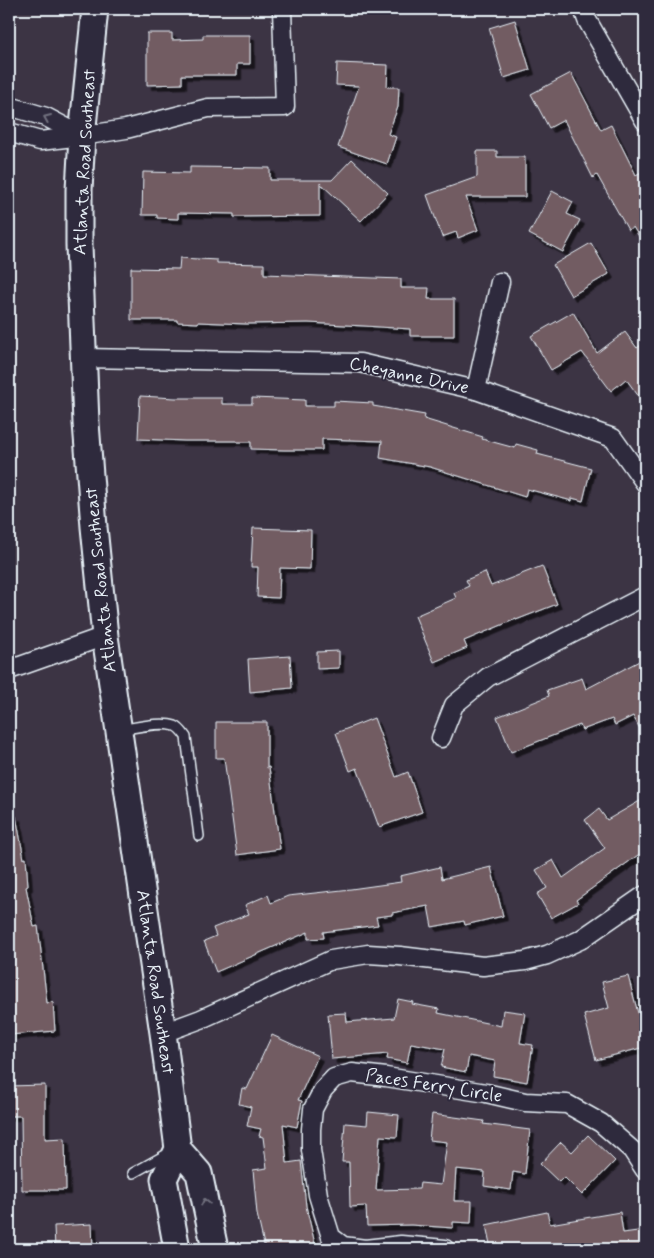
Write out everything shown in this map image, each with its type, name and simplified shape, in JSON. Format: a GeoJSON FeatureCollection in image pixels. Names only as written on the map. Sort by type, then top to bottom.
{"type":"FeatureCollection","features":[{"type":"Feature","properties":{"kind":"main road","name":"Atlanta Road Southeast"},"geometry":{"type":"LineString","coordinates":[[95,9],[82,136],[79,190],[82,358],[94,527],[106,636],[178,1148]]}},
{"type":"Feature","properties":{"kind":"main road"},"geometry":{"type":"LineString","coordinates":[[178,1249],[164,1179],[178,1148],[199,1173],[214,1249]]}},
{"type":"Feature","properties":{"kind":"street"},"geometry":{"type":"LineString","coordinates":[[9,132],[40,141],[126,129],[208,108],[285,107],[282,9]]}},
{"type":"Feature","properties":{"kind":"street"},"geometry":{"type":"LineString","coordinates":[[583,9],[587,20],[645,121]]}},
{"type":"Feature","properties":{"kind":"street"},"geometry":{"type":"LineString","coordinates":[[9,106],[46,117],[82,136]]}},
{"type":"Feature","properties":{"kind":"street"},"geometry":{"type":"LineString","coordinates":[[476,390],[500,282]]}},
{"type":"Feature","properties":{"kind":"street","name":"Cheyanne Drive"},"geometry":{"type":"LineString","coordinates":[[82,358],[360,363],[476,390],[613,438],[645,483]]}},
{"type":"Feature","properties":{"kind":"street"},"geometry":{"type":"LineString","coordinates":[[441,738],[454,705],[488,677],[645,596]]}},
{"type":"Feature","properties":{"kind":"street"},"geometry":{"type":"LineString","coordinates":[[9,670],[106,636]]}},
{"type":"Feature","properties":{"kind":"street"},"geometry":{"type":"LineString","coordinates":[[163,1033],[201,1019],[331,960],[368,954],[483,966],[526,961],[547,955],[580,940],[645,895]]}},
{"type":"Feature","properties":{"kind":"street","name":"Paces Ferry Circle"},"geometry":{"type":"LineString","coordinates":[[446,1249],[401,1245],[365,1249],[343,1246],[331,1237],[318,1196],[311,1129],[313,1109],[323,1090],[334,1078],[352,1073],[486,1093],[524,1102],[567,1104],[601,1123],[632,1150],[645,1170]]}},
{"type":"Feature","properties":{"kind":"lane"},"geometry":{"type":"LineString","coordinates":[[119,730],[159,725],[174,726],[182,731],[186,737],[199,836]]}},
{"type":"Feature","properties":{"kind":"lane"},"geometry":{"type":"LineString","coordinates":[[133,1173],[178,1148]]}},
{"type":"Feature","properties":{"kind":"building"},"geometry":{"type":"Polygon","coordinates":[[[515,20],[530,70],[504,78],[489,28],[515,20]]]}},
{"type":"Feature","properties":{"kind":"building"},"geometry":{"type":"Polygon","coordinates":[[[147,33],[172,33],[172,40],[203,39],[203,35],[250,35],[250,64],[237,64],[237,75],[182,75],[182,84],[147,85],[147,33]]]}},
{"type":"Feature","properties":{"kind":"building"},"geometry":{"type":"Polygon","coordinates":[[[337,63],[388,65],[387,87],[399,87],[398,107],[388,134],[396,137],[387,164],[338,147],[359,86],[336,85],[337,63]]]}},
{"type":"Feature","properties":{"kind":"building"},"geometry":{"type":"Polygon","coordinates":[[[571,73],[601,130],[611,125],[636,175],[645,170],[645,246],[633,227],[628,230],[597,175],[593,178],[564,120],[549,128],[531,94],[571,73]]]}},
{"type":"Feature","properties":{"kind":"building"},"geometry":{"type":"Polygon","coordinates":[[[477,151],[497,151],[497,157],[525,157],[525,197],[466,197],[478,230],[458,238],[456,232],[442,237],[427,195],[477,177],[477,151]]]}},
{"type":"Feature","properties":{"kind":"building"},"geometry":{"type":"Polygon","coordinates":[[[352,159],[388,193],[361,221],[320,183],[320,216],[234,217],[234,214],[178,213],[178,219],[157,218],[157,215],[142,215],[143,172],[190,173],[190,167],[270,168],[270,180],[332,180],[352,159]]]}},
{"type":"Feature","properties":{"kind":"building"},"geometry":{"type":"Polygon","coordinates":[[[552,191],[573,202],[567,214],[580,220],[563,252],[529,234],[552,191]]]}},
{"type":"Feature","properties":{"kind":"building"},"geometry":{"type":"Polygon","coordinates":[[[591,243],[609,274],[571,296],[553,265],[591,243]]]}},
{"type":"Feature","properties":{"kind":"building"},"geometry":{"type":"Polygon","coordinates":[[[180,258],[217,260],[217,263],[264,264],[264,274],[401,279],[401,288],[429,288],[428,299],[454,299],[454,336],[410,336],[410,329],[308,323],[246,324],[177,322],[177,320],[131,320],[131,268],[179,269],[180,258]]]}},
{"type":"Feature","properties":{"kind":"building"},"geometry":{"type":"Polygon","coordinates":[[[573,312],[597,353],[625,332],[637,348],[645,342],[645,405],[626,379],[611,391],[582,352],[551,370],[531,336],[573,312]]]}},
{"type":"Feature","properties":{"kind":"building"},"geometry":{"type":"Polygon","coordinates":[[[140,396],[222,398],[222,404],[252,404],[252,398],[305,400],[305,406],[334,406],[334,401],[373,403],[373,406],[425,415],[424,419],[483,437],[482,439],[515,448],[516,444],[538,450],[537,454],[591,468],[583,501],[572,498],[572,501],[527,489],[525,497],[430,467],[380,458],[382,441],[322,439],[322,450],[284,450],[251,449],[251,442],[138,439],[140,396]]]}},
{"type":"Feature","properties":{"kind":"building"},"geometry":{"type":"Polygon","coordinates":[[[253,528],[311,530],[310,569],[280,568],[279,598],[257,597],[258,567],[251,567],[253,528]]]}},
{"type":"Feature","properties":{"kind":"building"},"geometry":{"type":"Polygon","coordinates":[[[542,566],[557,604],[464,641],[467,648],[434,662],[415,616],[456,598],[454,593],[469,586],[466,580],[485,572],[491,586],[542,566]]]}},
{"type":"Feature","properties":{"kind":"building"},"geometry":{"type":"Polygon","coordinates":[[[339,651],[339,668],[317,669],[317,652],[339,651]]]}},
{"type":"Feature","properties":{"kind":"building"},"geometry":{"type":"Polygon","coordinates":[[[290,656],[292,688],[250,692],[248,659],[290,656]]]}},
{"type":"Feature","properties":{"kind":"building"},"geometry":{"type":"Polygon","coordinates":[[[645,658],[645,738],[633,716],[615,725],[612,719],[582,730],[580,725],[511,752],[497,717],[549,696],[547,690],[582,678],[586,689],[645,658]]]}},
{"type":"Feature","properties":{"kind":"building"},"geometry":{"type":"Polygon","coordinates":[[[374,718],[396,777],[408,772],[422,812],[379,827],[357,768],[350,771],[336,733],[374,718]]]}},
{"type":"Feature","properties":{"kind":"building"},"geometry":{"type":"Polygon","coordinates":[[[216,722],[267,722],[267,768],[269,767],[280,849],[237,855],[224,758],[216,758],[216,722]]]}},
{"type":"Feature","properties":{"kind":"building"},"geometry":{"type":"Polygon","coordinates":[[[645,798],[645,850],[576,900],[578,903],[551,918],[537,894],[547,888],[536,870],[553,860],[563,878],[605,848],[585,820],[599,809],[607,820],[645,798]]]}},
{"type":"Feature","properties":{"kind":"building"},"geometry":{"type":"Polygon","coordinates":[[[16,816],[24,859],[26,858],[28,886],[26,887],[34,927],[38,926],[47,1003],[53,1002],[55,1031],[10,1035],[9,817],[16,816]]]}},
{"type":"Feature","properties":{"kind":"building"},"geometry":{"type":"Polygon","coordinates":[[[440,867],[442,879],[491,867],[503,916],[465,925],[464,921],[432,927],[428,906],[392,913],[392,915],[376,917],[378,925],[323,932],[324,938],[308,939],[308,932],[216,972],[204,941],[216,936],[213,928],[249,914],[245,905],[268,895],[271,903],[288,896],[401,882],[400,876],[440,867]]]}},
{"type":"Feature","properties":{"kind":"building"},"geometry":{"type":"Polygon","coordinates":[[[628,976],[645,1039],[645,1047],[596,1060],[584,1015],[609,1008],[602,982],[628,976]]]}},
{"type":"Feature","properties":{"kind":"building"},"geometry":{"type":"Polygon","coordinates":[[[398,999],[413,1002],[412,1004],[439,1009],[438,1013],[501,1026],[503,1010],[525,1013],[520,1043],[533,1045],[527,1082],[493,1076],[495,1061],[469,1056],[466,1072],[441,1067],[445,1049],[411,1043],[407,1063],[387,1059],[388,1054],[332,1059],[328,1014],[346,1013],[347,1022],[394,1018],[398,999]]]}},
{"type":"Feature","properties":{"kind":"building"},"geometry":{"type":"Polygon","coordinates":[[[272,1035],[318,1056],[298,1100],[302,1101],[297,1127],[283,1124],[287,1163],[301,1161],[306,1206],[315,1244],[295,1249],[265,1249],[257,1214],[253,1170],[267,1168],[263,1137],[259,1136],[261,1129],[247,1126],[251,1107],[239,1104],[242,1088],[247,1089],[272,1035]]]}},
{"type":"Feature","properties":{"kind":"building"},"geometry":{"type":"Polygon","coordinates":[[[45,1085],[45,1139],[65,1138],[66,1190],[22,1190],[21,1116],[9,1116],[9,1086],[45,1085]]]}},
{"type":"Feature","properties":{"kind":"building"},"geometry":{"type":"Polygon","coordinates":[[[368,1112],[399,1115],[397,1137],[380,1136],[376,1190],[419,1189],[420,1183],[441,1185],[447,1142],[429,1140],[432,1114],[484,1121],[483,1124],[530,1130],[525,1174],[513,1172],[511,1190],[484,1186],[485,1172],[456,1169],[454,1201],[472,1201],[471,1223],[453,1222],[453,1228],[411,1225],[367,1226],[366,1206],[350,1207],[349,1162],[342,1162],[345,1123],[367,1125],[368,1112]]]}},
{"type":"Feature","properties":{"kind":"building"},"geometry":{"type":"Polygon","coordinates":[[[588,1135],[615,1161],[582,1195],[564,1177],[559,1182],[540,1164],[561,1142],[572,1152],[588,1135]]]}},
{"type":"Feature","properties":{"kind":"building"},"geometry":{"type":"Polygon","coordinates":[[[547,1212],[550,1224],[620,1212],[623,1233],[645,1230],[645,1249],[491,1249],[486,1225],[547,1212]]]}},
{"type":"Feature","properties":{"kind":"building"},"geometry":{"type":"Polygon","coordinates":[[[92,1224],[93,1249],[55,1249],[54,1226],[92,1224]]]}}]}
